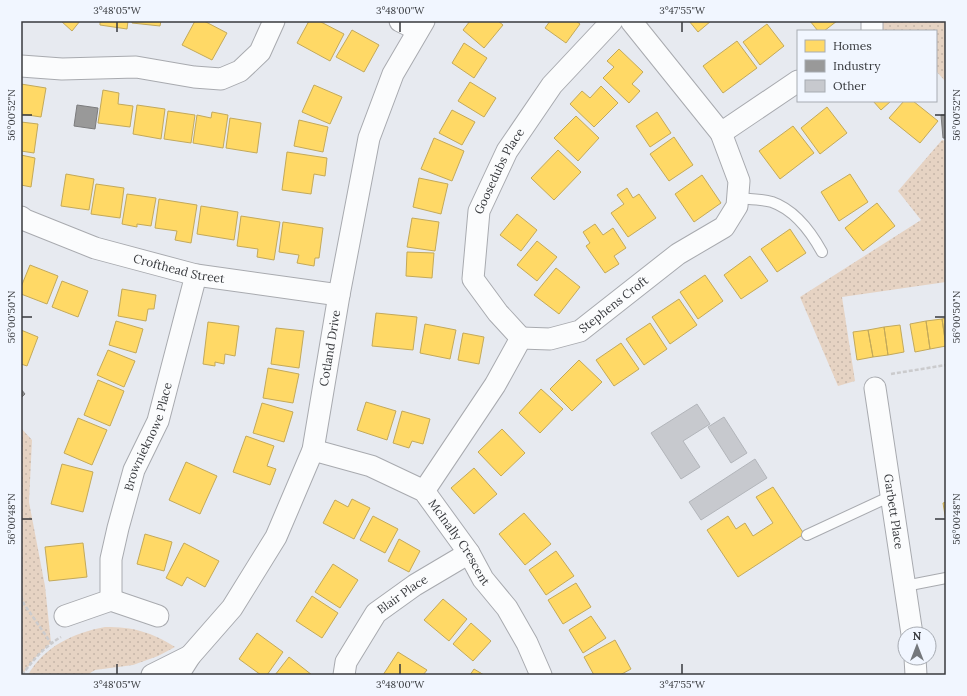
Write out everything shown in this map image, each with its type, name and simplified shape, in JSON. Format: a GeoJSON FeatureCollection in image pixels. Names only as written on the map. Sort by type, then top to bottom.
{"type":"FeatureCollection","features":[{"type":"Feature","properties":{"kind":"street"},"geometry":{"type":"LineString","coordinates":[[21,66],[62,69],[136,67],[194,77],[221,79],[240,71],[260,52],[274,21]]}},
{"type":"Feature","properties":{"kind":"street"},"geometry":{"type":"LineString","coordinates":[[400,21],[421,26]]}},
{"type":"Feature","properties":{"kind":"street","name":"Goosedubs Place"},"geometry":{"type":"LineString","coordinates":[[521,338],[498,313],[473,279],[479,211],[507,151],[552,85],[612,21]]}},
{"type":"Feature","properties":{"kind":"street","name":"Stephens Croft"},"geometry":{"type":"LineString","coordinates":[[521,338],[550,339],[580,331],[678,254],[724,227],[737,206],[739,181],[721,133],[631,21]]}},
{"type":"Feature","properties":{"kind":"street","name":"Cotland Drive"},"geometry":{"type":"LineString","coordinates":[[178,675],[190,656],[232,608],[276,537],[313,450],[339,295],[369,138],[393,74],[421,26]]}},
{"type":"Feature","properties":{"kind":"street"},"geometry":{"type":"LineString","coordinates":[[721,133],[797,82]]}},
{"type":"Feature","properties":{"kind":"street","name":"Crofthead Street"},"geometry":{"type":"LineString","coordinates":[[22,221],[95,248],[196,275],[339,295]]}},
{"type":"Feature","properties":{"kind":"street","name":"Brownieknowe Place"},"geometry":{"type":"LineString","coordinates":[[111,600],[111,559],[118,528],[134,470],[158,421],[196,275]]}},
{"type":"Feature","properties":{"kind":"street"},"geometry":{"type":"LineString","coordinates":[[424,491],[495,385],[521,338]]}},
{"type":"Feature","properties":{"kind":"street","name":"Garbett Place"},"geometry":{"type":"LineString","coordinates":[[875,388],[911,626]]}},
{"type":"Feature","properties":{"kind":"street","name":"McInally Crescent"},"geometry":{"type":"LineString","coordinates":[[313,450],[371,466],[424,491],[469,553],[483,579],[507,608],[527,643],[541,675]]}},
{"type":"Feature","properties":{"kind":"street","name":"Blair Place"},"geometry":{"type":"LineString","coordinates":[[344,675],[346,662],[376,613],[415,585],[469,553]]}},
{"type":"Feature","properties":{"kind":"street"},"geometry":{"type":"LineString","coordinates":[[65,626],[111,600],[158,616]]}},
{"type":"Feature","properties":{"kind":"street","name":"Cotland Drive"},"geometry":{"type":"LineString","coordinates":[[152,675],[190,656]]}},
{"type":"Feature","properties":{"kind":"lane"},"geometry":{"type":"LineString","coordinates":[[738,198],[771,202],[784,208],[802,224],[822,252]]}},
{"type":"Feature","properties":{"kind":"lane"},"geometry":{"type":"LineString","coordinates":[[807,535],[891,496]]}},
{"type":"Feature","properties":{"kind":"lane"},"geometry":{"type":"LineString","coordinates":[[905,586],[946,578]]}},
{"type":"Feature","properties":{"kind":"path"},"geometry":{"type":"LineString","coordinates":[[875,388],[874,377],[946,364]]}},
{"type":"Feature","properties":{"kind":"path"},"geometry":{"type":"LineString","coordinates":[[21,596],[24,604],[51,643]]}},
{"type":"Feature","properties":{"kind":"path"},"geometry":{"type":"LineString","coordinates":[[22,675],[35,658],[51,643],[65,626]]}},
{"type":"Feature","properties":{"kind":"shaded area"},"geometry":{"type":"Polygon","coordinates":[[[872,21],[946,21],[946,82],[937,72],[937,30],[872,30],[872,21]]]}},
{"type":"Feature","properties":{"kind":"shaded area"},"geometry":{"type":"Polygon","coordinates":[[[942,140],[946,141],[946,282],[842,297],[855,381],[838,386],[800,297],[921,220],[898,191],[942,140]]]}},
{"type":"Feature","properties":{"kind":"shaded area"},"geometry":{"type":"Polygon","coordinates":[[[21,428],[32,440],[29,502],[45,586],[51,643],[35,658],[22,675],[21,428]]]}},
{"type":"Feature","properties":{"kind":"shaded area"},"geometry":{"type":"Polygon","coordinates":[[[105,627],[142,631],[175,647],[158,656],[133,665],[95,670],[87,675],[28,675],[43,656],[61,642],[82,633],[105,627]]]}},
{"type":"Feature","properties":{"kind":"building: Homes"},"geometry":{"type":"Polygon","coordinates":[[[61,21],[80,21],[72,31],[61,21]]]}},
{"type":"Feature","properties":{"kind":"building: Homes"},"geometry":{"type":"Polygon","coordinates":[[[100,21],[128,21],[127,29],[100,25],[100,21]]]}},
{"type":"Feature","properties":{"kind":"building: Homes"},"geometry":{"type":"Polygon","coordinates":[[[132,21],[161,21],[160,26],[132,23],[132,21]]]}},
{"type":"Feature","properties":{"kind":"building: Homes"},"geometry":{"type":"Polygon","coordinates":[[[195,21],[204,21],[227,33],[212,60],[182,45],[195,21]]]}},
{"type":"Feature","properties":{"kind":"building: Homes"},"geometry":{"type":"Polygon","coordinates":[[[309,21],[319,21],[344,34],[330,61],[297,43],[309,21]]]}},
{"type":"Feature","properties":{"kind":"building: Homes"},"geometry":{"type":"Polygon","coordinates":[[[470,21],[498,21],[503,25],[484,48],[463,30],[470,21]]]}},
{"type":"Feature","properties":{"kind":"building: Homes"},"geometry":{"type":"Polygon","coordinates":[[[550,21],[576,21],[580,24],[566,43],[545,28],[550,21]]]}},
{"type":"Feature","properties":{"kind":"building: Homes"},"geometry":{"type":"Polygon","coordinates":[[[689,21],[711,21],[698,32],[689,21]]]}},
{"type":"Feature","properties":{"kind":"building: Homes"},"geometry":{"type":"Polygon","coordinates":[[[810,21],[837,21],[825,30],[817,30],[810,21]]]}},
{"type":"Feature","properties":{"kind":"building: Homes"},"geometry":{"type":"Polygon","coordinates":[[[767,24],[784,46],[760,65],[743,42],[767,24]]]}},
{"type":"Feature","properties":{"kind":"building: Homes"},"geometry":{"type":"Polygon","coordinates":[[[352,30],[379,45],[364,72],[336,57],[352,30]]]}},
{"type":"Feature","properties":{"kind":"building: Homes"},"geometry":{"type":"Polygon","coordinates":[[[737,41],[757,68],[723,93],[703,66],[737,41]]]}},
{"type":"Feature","properties":{"kind":"building: Homes"},"geometry":{"type":"Polygon","coordinates":[[[464,43],[487,58],[474,78],[452,63],[464,43]]]}},
{"type":"Feature","properties":{"kind":"building: Homes"},"geometry":{"type":"Polygon","coordinates":[[[619,49],[643,72],[632,84],[640,91],[629,103],[603,78],[614,67],[607,61],[619,49]]]}},
{"type":"Feature","properties":{"kind":"building: Homes"},"geometry":{"type":"Polygon","coordinates":[[[470,82],[496,98],[484,117],[458,101],[470,82]]]}},
{"type":"Feature","properties":{"kind":"building: Homes"},"geometry":{"type":"Polygon","coordinates":[[[21,84],[46,88],[41,117],[21,114],[21,84]]]}},
{"type":"Feature","properties":{"kind":"building: Homes"},"geometry":{"type":"Polygon","coordinates":[[[314,85],[342,97],[330,124],[302,112],[314,85]]]}},
{"type":"Feature","properties":{"kind":"building: Homes"},"geometry":{"type":"Polygon","coordinates":[[[601,86],[618,103],[594,127],[570,104],[582,91],[590,98],[601,86]]]}},
{"type":"Feature","properties":{"kind":"building: Homes"},"geometry":{"type":"Polygon","coordinates":[[[103,90],[119,93],[118,104],[133,106],[130,127],[98,123],[103,90]]]}},
{"type":"Feature","properties":{"kind":"building: Homes"},"geometry":{"type":"Polygon","coordinates":[[[874,102],[890,102],[881,110],[874,102]]]}},
{"type":"Feature","properties":{"kind":"building: Homes"},"geometry":{"type":"Polygon","coordinates":[[[903,102],[914,102],[938,121],[920,143],[889,118],[903,102]]]}},
{"type":"Feature","properties":{"kind":"building: Homes"},"geometry":{"type":"Polygon","coordinates":[[[137,105],[165,109],[161,139],[133,134],[137,105]]]}},
{"type":"Feature","properties":{"kind":"building: Homes"},"geometry":{"type":"Polygon","coordinates":[[[827,107],[847,133],[820,154],[801,128],[827,107]]]}},
{"type":"Feature","properties":{"kind":"building: Homes"},"geometry":{"type":"Polygon","coordinates":[[[452,110],[475,122],[462,145],[439,133],[452,110]]]}},
{"type":"Feature","properties":{"kind":"building: Homes"},"geometry":{"type":"Polygon","coordinates":[[[168,111],[195,115],[191,143],[164,139],[168,111]]]}},
{"type":"Feature","properties":{"kind":"building: Homes"},"geometry":{"type":"Polygon","coordinates":[[[212,112],[228,115],[223,148],[193,143],[197,115],[211,118],[212,112]]]}},
{"type":"Feature","properties":{"kind":"building: Homes"},"geometry":{"type":"Polygon","coordinates":[[[657,112],[671,133],[650,147],[636,126],[657,112]]]}},
{"type":"Feature","properties":{"kind":"building: Homes"},"geometry":{"type":"Polygon","coordinates":[[[576,116],[599,138],[578,161],[554,138],[576,116]]]}},
{"type":"Feature","properties":{"kind":"building: Homes"},"geometry":{"type":"Polygon","coordinates":[[[230,118],[261,123],[257,153],[226,148],[230,118]]]}},
{"type":"Feature","properties":{"kind":"building: Homes"},"geometry":{"type":"Polygon","coordinates":[[[299,120],[328,127],[323,152],[294,146],[299,120]]]}},
{"type":"Feature","properties":{"kind":"building: Homes"},"geometry":{"type":"Polygon","coordinates":[[[21,122],[38,124],[34,153],[21,151],[21,122]]]}},
{"type":"Feature","properties":{"kind":"building: Homes"},"geometry":{"type":"Polygon","coordinates":[[[793,126],[814,153],[780,179],[759,151],[793,126]]]}},
{"type":"Feature","properties":{"kind":"building: Homes"},"geometry":{"type":"Polygon","coordinates":[[[674,137],[693,165],[669,181],[650,154],[674,137]]]}},
{"type":"Feature","properties":{"kind":"building: Homes"},"geometry":{"type":"Polygon","coordinates":[[[434,138],[464,151],[452,181],[421,169],[434,138]]]}},
{"type":"Feature","properties":{"kind":"building: Homes"},"geometry":{"type":"Polygon","coordinates":[[[558,150],[581,172],[554,200],[531,178],[558,150]]]}},
{"type":"Feature","properties":{"kind":"building: Homes"},"geometry":{"type":"Polygon","coordinates":[[[287,152],[327,158],[325,176],[314,174],[311,194],[282,190],[287,152]]]}},
{"type":"Feature","properties":{"kind":"building: Homes"},"geometry":{"type":"Polygon","coordinates":[[[21,155],[35,158],[31,187],[21,185],[21,155]]]}},
{"type":"Feature","properties":{"kind":"building: Homes"},"geometry":{"type":"Polygon","coordinates":[[[66,174],[94,179],[89,210],[61,206],[66,174]]]}},
{"type":"Feature","properties":{"kind":"building: Homes"},"geometry":{"type":"Polygon","coordinates":[[[850,174],[868,202],[839,221],[821,192],[850,174]]]}},
{"type":"Feature","properties":{"kind":"building: Homes"},"geometry":{"type":"Polygon","coordinates":[[[702,175],[721,203],[694,222],[675,194],[702,175]]]}},
{"type":"Feature","properties":{"kind":"building: Homes"},"geometry":{"type":"Polygon","coordinates":[[[419,178],[448,184],[441,214],[413,207],[419,178]]]}},
{"type":"Feature","properties":{"kind":"building: Homes"},"geometry":{"type":"Polygon","coordinates":[[[96,184],[124,188],[120,218],[91,214],[96,184]]]}},
{"type":"Feature","properties":{"kind":"building: Homes"},"geometry":{"type":"Polygon","coordinates":[[[627,188],[633,198],[639,194],[656,218],[628,237],[611,213],[624,204],[617,195],[627,188]]]}},
{"type":"Feature","properties":{"kind":"building: Homes"},"geometry":{"type":"Polygon","coordinates":[[[127,194],[156,198],[151,226],[137,224],[137,227],[122,224],[127,194]]]}},
{"type":"Feature","properties":{"kind":"building: Homes"},"geometry":{"type":"Polygon","coordinates":[[[159,199],[197,205],[191,243],[175,240],[177,231],[155,228],[159,199]]]}},
{"type":"Feature","properties":{"kind":"building: Homes"},"geometry":{"type":"Polygon","coordinates":[[[877,203],[895,226],[863,251],[845,228],[877,203]]]}},
{"type":"Feature","properties":{"kind":"building: Homes"},"geometry":{"type":"Polygon","coordinates":[[[201,206],[238,212],[234,240],[197,234],[201,206]]]}},
{"type":"Feature","properties":{"kind":"building: Homes"},"geometry":{"type":"Polygon","coordinates":[[[517,214],[537,230],[521,251],[500,235],[517,214]]]}},
{"type":"Feature","properties":{"kind":"building: Homes"},"geometry":{"type":"Polygon","coordinates":[[[241,216],[280,222],[274,260],[257,257],[258,249],[237,246],[241,216]]]}},
{"type":"Feature","properties":{"kind":"building: Homes"},"geometry":{"type":"Polygon","coordinates":[[[412,218],[439,222],[435,251],[407,247],[412,218]]]}},
{"type":"Feature","properties":{"kind":"building: Homes"},"geometry":{"type":"Polygon","coordinates":[[[283,222],[323,228],[319,258],[315,258],[314,266],[297,263],[299,255],[279,252],[283,222]]]}},
{"type":"Feature","properties":{"kind":"building: Homes"},"geometry":{"type":"Polygon","coordinates":[[[595,224],[603,235],[613,228],[626,248],[614,256],[619,264],[605,273],[586,246],[590,243],[583,232],[595,224]]]}},
{"type":"Feature","properties":{"kind":"building: Homes"},"geometry":{"type":"Polygon","coordinates":[[[790,229],[806,253],[777,272],[761,249],[790,229]]]}},
{"type":"Feature","properties":{"kind":"building: Homes"},"geometry":{"type":"Polygon","coordinates":[[[537,241],[557,257],[537,281],[517,265],[537,241]]]}},
{"type":"Feature","properties":{"kind":"building: Homes"},"geometry":{"type":"Polygon","coordinates":[[[407,252],[434,253],[432,278],[406,276],[407,252]]]}},
{"type":"Feature","properties":{"kind":"building: Homes"},"geometry":{"type":"Polygon","coordinates":[[[750,256],[768,281],[741,299],[724,275],[750,256]]]}},
{"type":"Feature","properties":{"kind":"building: Homes"},"geometry":{"type":"Polygon","coordinates":[[[30,265],[58,276],[47,304],[21,294],[21,287],[30,265]]]}},
{"type":"Feature","properties":{"kind":"building: Homes"},"geometry":{"type":"Polygon","coordinates":[[[556,268],[580,287],[559,314],[534,295],[556,268]]]}},
{"type":"Feature","properties":{"kind":"building: Homes"},"geometry":{"type":"Polygon","coordinates":[[[705,275],[723,301],[698,319],[680,292],[705,275]]]}},
{"type":"Feature","properties":{"kind":"building: Homes"},"geometry":{"type":"Polygon","coordinates":[[[62,281],[88,291],[78,317],[52,307],[62,281]]]}},
{"type":"Feature","properties":{"kind":"building: Homes"},"geometry":{"type":"Polygon","coordinates":[[[122,289],[156,295],[154,309],[148,309],[146,321],[118,316],[122,289]]]}},
{"type":"Feature","properties":{"kind":"building: Homes"},"geometry":{"type":"Polygon","coordinates":[[[679,299],[697,325],[670,344],[652,317],[679,299]]]}},
{"type":"Feature","properties":{"kind":"building: Homes"},"geometry":{"type":"Polygon","coordinates":[[[376,313],[417,317],[413,350],[372,346],[376,313]]]}},
{"type":"Feature","properties":{"kind":"building: Homes"},"geometry":{"type":"Polygon","coordinates":[[[946,318],[946,346],[942,319],[946,318]]]}},
{"type":"Feature","properties":{"kind":"building: Homes"},"geometry":{"type":"Polygon","coordinates":[[[942,319],[946,346],[930,349],[926,321],[942,319]]]}},
{"type":"Feature","properties":{"kind":"building: Homes"},"geometry":{"type":"Polygon","coordinates":[[[116,321],[143,329],[136,353],[109,345],[116,321]]]}},
{"type":"Feature","properties":{"kind":"building: Homes"},"geometry":{"type":"Polygon","coordinates":[[[926,321],[930,349],[915,352],[910,324],[926,321]]]}},
{"type":"Feature","properties":{"kind":"building: Homes"},"geometry":{"type":"Polygon","coordinates":[[[208,322],[239,326],[235,356],[225,354],[224,364],[215,362],[215,366],[203,364],[208,322]]]}},
{"type":"Feature","properties":{"kind":"building: Homes"},"geometry":{"type":"Polygon","coordinates":[[[650,323],[667,349],[644,365],[626,339],[650,323]]]}},
{"type":"Feature","properties":{"kind":"building: Homes"},"geometry":{"type":"Polygon","coordinates":[[[425,324],[456,330],[450,359],[420,353],[425,324]]]}},
{"type":"Feature","properties":{"kind":"building: Homes"},"geometry":{"type":"Polygon","coordinates":[[[900,325],[904,352],[888,355],[884,327],[900,325]]]}},
{"type":"Feature","properties":{"kind":"building: Homes"},"geometry":{"type":"Polygon","coordinates":[[[884,327],[888,355],[873,357],[868,330],[884,327]]]}},
{"type":"Feature","properties":{"kind":"building: Homes"},"geometry":{"type":"Polygon","coordinates":[[[276,328],[304,331],[299,368],[271,364],[276,328]]]}},
{"type":"Feature","properties":{"kind":"building: Homes"},"geometry":{"type":"Polygon","coordinates":[[[21,330],[38,337],[27,366],[21,364],[21,330]]]}},
{"type":"Feature","properties":{"kind":"building: Homes"},"geometry":{"type":"Polygon","coordinates":[[[868,330],[873,357],[857,360],[853,332],[868,330]]]}},
{"type":"Feature","properties":{"kind":"building: Homes"},"geometry":{"type":"Polygon","coordinates":[[[463,333],[484,337],[479,364],[458,360],[463,333]]]}},
{"type":"Feature","properties":{"kind":"building: Homes"},"geometry":{"type":"Polygon","coordinates":[[[621,343],[639,369],[614,386],[596,360],[621,343]]]}},
{"type":"Feature","properties":{"kind":"building: Homes"},"geometry":{"type":"Polygon","coordinates":[[[108,350],[135,361],[124,387],[97,375],[108,350]]]}},
{"type":"Feature","properties":{"kind":"building: Homes"},"geometry":{"type":"Polygon","coordinates":[[[579,360],[602,382],[572,411],[550,389],[579,360]]]}},
{"type":"Feature","properties":{"kind":"building: Homes"},"geometry":{"type":"Polygon","coordinates":[[[268,368],[299,374],[293,403],[263,398],[268,368]]]}},
{"type":"Feature","properties":{"kind":"building: Homes"},"geometry":{"type":"Polygon","coordinates":[[[98,380],[124,391],[110,426],[84,415],[98,380]]]}},
{"type":"Feature","properties":{"kind":"building: Homes"},"geometry":{"type":"Polygon","coordinates":[[[541,389],[563,409],[540,433],[519,413],[541,389]]]}},
{"type":"Feature","properties":{"kind":"building: Homes"},"geometry":{"type":"Polygon","coordinates":[[[366,402],[396,411],[387,440],[357,430],[366,402]]]}},
{"type":"Feature","properties":{"kind":"building: Homes"},"geometry":{"type":"Polygon","coordinates":[[[262,403],[293,412],[284,442],[253,433],[262,403]]]}},
{"type":"Feature","properties":{"kind":"building: Homes"},"geometry":{"type":"Polygon","coordinates":[[[402,411],[430,419],[423,444],[412,441],[409,448],[393,443],[402,411]]]}},
{"type":"Feature","properties":{"kind":"building: Homes"},"geometry":{"type":"Polygon","coordinates":[[[78,418],[107,430],[92,465],[64,453],[78,418]]]}},
{"type":"Feature","properties":{"kind":"building: Homes"},"geometry":{"type":"Polygon","coordinates":[[[502,429],[525,453],[501,476],[478,452],[502,429]]]}},
{"type":"Feature","properties":{"kind":"building: Homes"},"geometry":{"type":"Polygon","coordinates":[[[246,436],[274,446],[267,466],[276,469],[270,485],[233,472],[246,436]]]}},
{"type":"Feature","properties":{"kind":"building: Homes"},"geometry":{"type":"Polygon","coordinates":[[[186,462],[217,476],[200,514],[169,500],[186,462]]]}},
{"type":"Feature","properties":{"kind":"building: Homes"},"geometry":{"type":"Polygon","coordinates":[[[62,464],[93,472],[83,512],[51,504],[62,464]]]}},
{"type":"Feature","properties":{"kind":"building: Homes"},"geometry":{"type":"Polygon","coordinates":[[[474,468],[497,494],[474,514],[451,488],[474,468]]]}},
{"type":"Feature","properties":{"kind":"building: Homes"},"geometry":{"type":"Polygon","coordinates":[[[773,487],[804,534],[738,577],[707,530],[728,516],[736,529],[745,523],[753,536],[773,523],[756,497],[773,487]]]}},
{"type":"Feature","properties":{"kind":"building: Homes"},"geometry":{"type":"Polygon","coordinates":[[[352,499],[370,508],[354,539],[323,523],[335,500],[348,507],[352,499]]]}},
{"type":"Feature","properties":{"kind":"building: Homes"},"geometry":{"type":"Polygon","coordinates":[[[946,502],[946,521],[943,503],[946,502]]]}},
{"type":"Feature","properties":{"kind":"building: Homes"},"geometry":{"type":"Polygon","coordinates":[[[524,513],[551,544],[525,565],[499,534],[524,513]]]}},
{"type":"Feature","properties":{"kind":"building: Homes"},"geometry":{"type":"Polygon","coordinates":[[[373,516],[398,529],[385,553],[360,540],[373,516]]]}},
{"type":"Feature","properties":{"kind":"building: Homes"},"geometry":{"type":"Polygon","coordinates":[[[145,534],[172,542],[164,571],[137,564],[145,534]]]}},
{"type":"Feature","properties":{"kind":"building: Homes"},"geometry":{"type":"Polygon","coordinates":[[[399,539],[420,551],[409,572],[388,561],[399,539]]]}},
{"type":"Feature","properties":{"kind":"building: Homes"},"geometry":{"type":"Polygon","coordinates":[[[83,543],[87,577],[49,581],[45,547],[83,543]]]}},
{"type":"Feature","properties":{"kind":"building: Homes"},"geometry":{"type":"Polygon","coordinates":[[[184,543],[219,561],[205,587],[187,577],[182,586],[166,578],[184,543]]]}},
{"type":"Feature","properties":{"kind":"building: Homes"},"geometry":{"type":"Polygon","coordinates":[[[556,551],[574,576],[546,595],[529,570],[556,551]]]}},
{"type":"Feature","properties":{"kind":"building: Homes"},"geometry":{"type":"Polygon","coordinates":[[[333,564],[358,580],[340,608],[315,592],[333,564]]]}},
{"type":"Feature","properties":{"kind":"building: Homes"},"geometry":{"type":"Polygon","coordinates":[[[576,583],[591,607],[563,624],[548,600],[576,583]]]}},
{"type":"Feature","properties":{"kind":"building: Homes"},"geometry":{"type":"Polygon","coordinates":[[[312,596],[338,613],[322,638],[296,621],[312,596]]]}},
{"type":"Feature","properties":{"kind":"building: Homes"},"geometry":{"type":"Polygon","coordinates":[[[443,599],[467,619],[449,641],[424,620],[443,599]]]}},
{"type":"Feature","properties":{"kind":"building: Homes"},"geometry":{"type":"Polygon","coordinates":[[[591,616],[606,638],[583,653],[569,630],[591,616]]]}},
{"type":"Feature","properties":{"kind":"building: Homes"},"geometry":{"type":"Polygon","coordinates":[[[471,623],[491,641],[473,661],[453,644],[471,623]]]}},
{"type":"Feature","properties":{"kind":"building: Homes"},"geometry":{"type":"Polygon","coordinates":[[[257,633],[283,652],[267,675],[261,675],[239,659],[257,633]]]}},
{"type":"Feature","properties":{"kind":"building: Homes"},"geometry":{"type":"Polygon","coordinates":[[[615,640],[631,669],[620,675],[594,675],[584,657],[615,640]]]}},
{"type":"Feature","properties":{"kind":"building: Homes"},"geometry":{"type":"Polygon","coordinates":[[[398,652],[427,670],[423,675],[383,675],[398,652]]]}},
{"type":"Feature","properties":{"kind":"building: Homes"},"geometry":{"type":"Polygon","coordinates":[[[289,657],[312,675],[275,675],[289,657]]]}},
{"type":"Feature","properties":{"kind":"building: Homes"},"geometry":{"type":"Polygon","coordinates":[[[474,669],[484,675],[470,675],[474,669]]]}},
{"type":"Feature","properties":{"kind":"building: Industry"},"geometry":{"type":"Polygon","coordinates":[[[77,105],[98,108],[95,129],[74,126],[77,105]]]}},
{"type":"Feature","properties":{"kind":"building: Industry"},"geometry":{"type":"Polygon","coordinates":[[[941,115],[946,115],[946,138],[943,138],[941,115]]]}},
{"type":"Feature","properties":{"kind":"building: Industry"},"geometry":{"type":"Polygon","coordinates":[[[21,389],[25,394],[21,398],[21,389]]]}},
{"type":"Feature","properties":{"kind":"building: Other"},"geometry":{"type":"Polygon","coordinates":[[[697,404],[710,424],[683,441],[700,467],[681,479],[651,433],[697,404]]]}},
{"type":"Feature","properties":{"kind":"building: Other"},"geometry":{"type":"Polygon","coordinates":[[[724,417],[747,453],[731,463],[708,427],[724,417]]]}},
{"type":"Feature","properties":{"kind":"building: Other"},"geometry":{"type":"Polygon","coordinates":[[[755,459],[767,478],[701,520],[689,502],[755,459]]]}}]}
